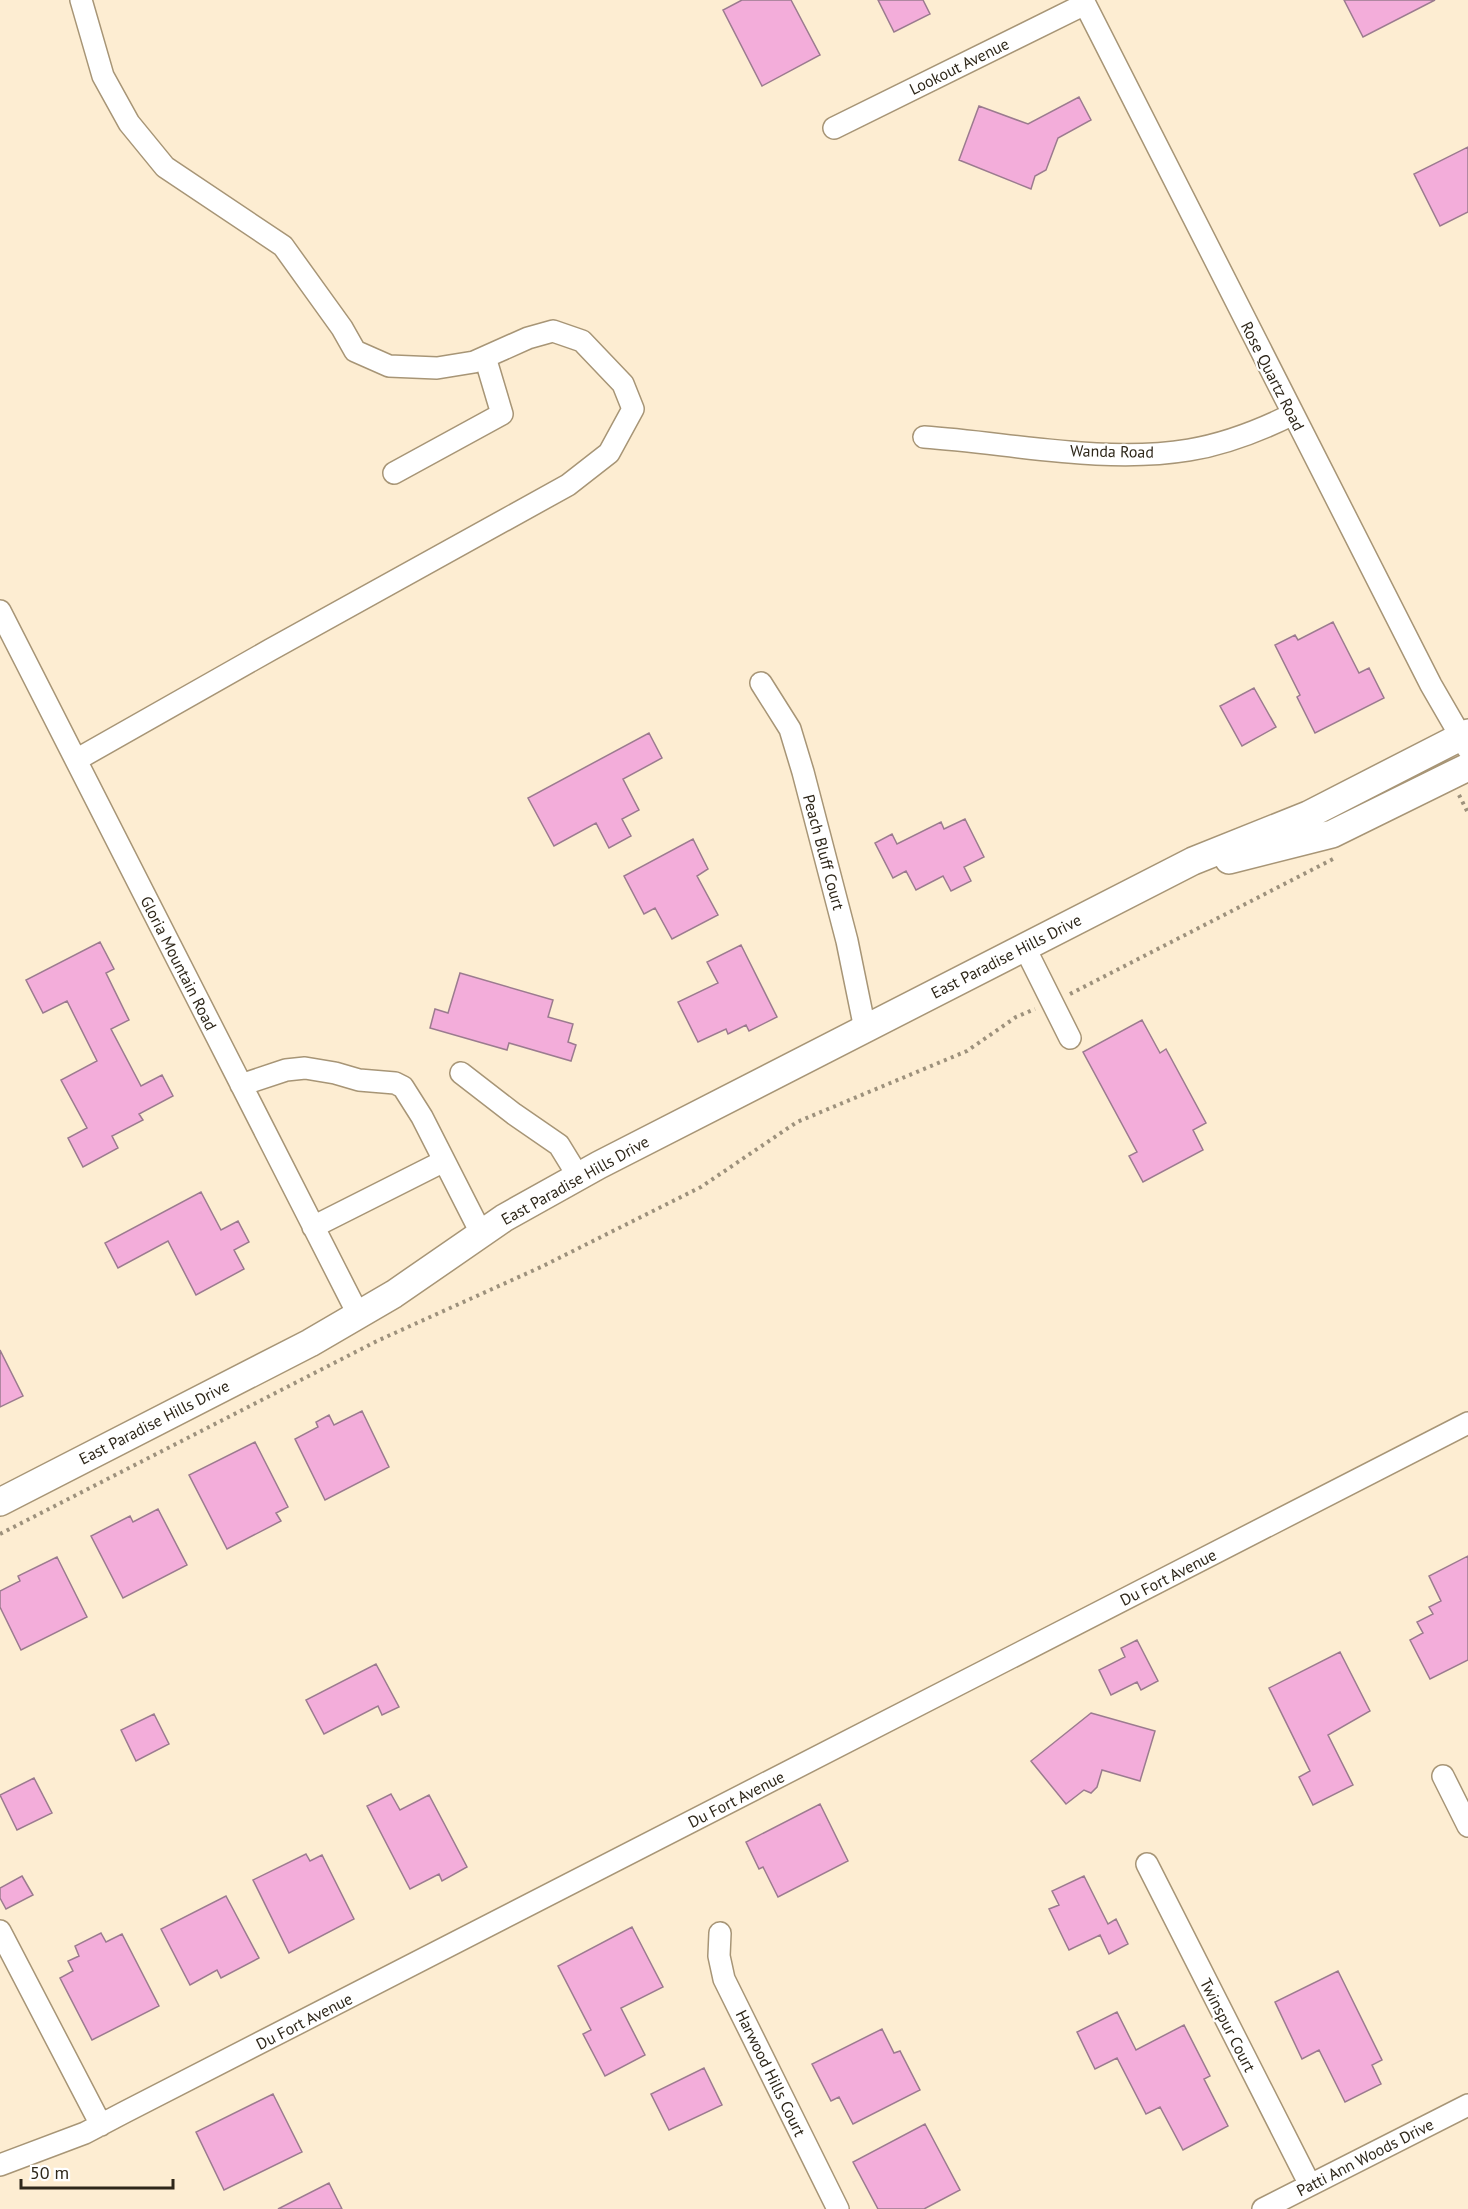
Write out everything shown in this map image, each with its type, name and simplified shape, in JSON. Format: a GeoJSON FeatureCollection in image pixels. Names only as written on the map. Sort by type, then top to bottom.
{"type":"FeatureCollection","features":[{"type":"Feature","properties":{"kind":"main road","name":"East Paradise Hills Drive"},"geometry":{"type":"LineString","coordinates":[[0,1502],[310,1343],[358,1316],[481,1233],[578,1176],[1193,861],[1308,815],[1466,740]]}},
{"type":"Feature","properties":{"kind":"main road","name":"East Paradise Hills Drive"},"geometry":{"type":"LineString","coordinates":[[1161,877],[1332,834],[1468,767]]}},
{"type":"Feature","properties":{"kind":"street"},"geometry":{"type":"LineString","coordinates":[[76,760],[568,485],[609,453],[633,409],[623,384],[582,341],[553,331],[528,338],[474,362],[438,368],[389,366],[355,351],[342,328],[282,246],[165,167],[129,123],[103,76],[81,0]]}},
{"type":"Feature","properties":{"kind":"street","name":"Lookout Avenue"},"geometry":{"type":"LineString","coordinates":[[834,128],[1084,2]]}},
{"type":"Feature","properties":{"kind":"street","name":"Rose Quartz Road"},"geometry":{"type":"LineString","coordinates":[[1084,2],[1425,674],[1466,740]]}},
{"type":"Feature","properties":{"kind":"street"},"geometry":{"type":"LineString","coordinates":[[394,473],[502,414],[485,357]]}},
{"type":"Feature","properties":{"kind":"street","name":"Wanda Road"},"geometry":{"type":"LineString","coordinates":[[924,437],[1118,454],[1155,453],[1190,450],[1244,436],[1293,414]]}},
{"type":"Feature","properties":{"kind":"street","name":"Gloria Mountain Road"},"geometry":{"type":"LineString","coordinates":[[0,611],[358,1316]]}},
{"type":"Feature","properties":{"kind":"street","name":"Peach Bluff Court"},"geometry":{"type":"LineString","coordinates":[[761,683],[790,729],[803,772],[847,941],[865,1029]]}},
{"type":"Feature","properties":{"kind":"street"},"geometry":{"type":"LineString","coordinates":[[1024,946],[1070,1038]]}},
{"type":"Feature","properties":{"kind":"street"},"geometry":{"type":"LineString","coordinates":[[241,1084],[286,1070],[305,1068],[358,1080],[395,1083],[408,1092],[481,1233]]}},
{"type":"Feature","properties":{"kind":"street"},"geometry":{"type":"LineString","coordinates":[[461,1073],[559,1145],[578,1176]]}},
{"type":"Feature","properties":{"kind":"street"},"geometry":{"type":"LineString","coordinates":[[313,1227],[444,1161]]}},
{"type":"Feature","properties":{"kind":"street","name":"Du Fort Avenue"},"geometry":{"type":"LineString","coordinates":[[0,2165],[101,2125],[1468,1423]]}},
{"type":"Feature","properties":{"kind":"street"},"geometry":{"type":"LineString","coordinates":[[1443,1776],[1468,1826]]}},
{"type":"Feature","properties":{"kind":"street","name":"Twinspur Court"},"geometry":{"type":"LineString","coordinates":[[1147,1864],[1310,2185]]}},
{"type":"Feature","properties":{"kind":"street"},"geometry":{"type":"LineString","coordinates":[[0,1931],[101,2125]]}},
{"type":"Feature","properties":{"kind":"street","name":"Harwood Hills Court"},"geometry":{"type":"LineString","coordinates":[[720,1933],[719,1956],[724,1979],[838,2209]]}},
{"type":"Feature","properties":{"kind":"street","name":"Patti Ann Woods Drive"},"geometry":{"type":"LineString","coordinates":[[1263,2209],[1468,2105]]}},
{"type":"Feature","properties":{"kind":"path"},"geometry":{"type":"LineString","coordinates":[[1449,799],[1458,794],[1468,813]]}},
{"type":"Feature","properties":{"kind":"path"},"geometry":{"type":"LineString","coordinates":[[0,1534],[377,1341],[541,1267],[701,1187],[797,1122],[967,1051],[1016,1017],[1080,989],[1338,856]]}},
{"type":"Feature","properties":{"kind":"building"},"geometry":{"type":"Polygon","coordinates":[[[742,0],[791,0],[820,55],[762,86],[723,10],[742,0]]]}},
{"type":"Feature","properties":{"kind":"building"},"geometry":{"type":"Polygon","coordinates":[[[878,0],[923,0],[930,14],[894,32],[878,0]]]}},
{"type":"Feature","properties":{"kind":"building"},"geometry":{"type":"Polygon","coordinates":[[[1344,0],[1435,0],[1363,37],[1344,0]]]}},
{"type":"Feature","properties":{"kind":"building"},"geometry":{"type":"Polygon","coordinates":[[[1079,97],[1091,120],[1058,138],[1046,170],[1035,176],[1031,189],[959,160],[979,106],[1028,124],[1079,97]]]}},
{"type":"Feature","properties":{"kind":"building"},"geometry":{"type":"Polygon","coordinates":[[[1468,147],[1468,212],[1440,226],[1414,174],[1468,147]]]}},
{"type":"Feature","properties":{"kind":"building"},"geometry":{"type":"Polygon","coordinates":[[[1333,622],[1359,673],[1369,668],[1384,698],[1315,733],[1297,697],[1300,695],[1275,645],[1295,635],[1298,640],[1333,622]]]}},
{"type":"Feature","properties":{"kind":"building"},"geometry":{"type":"Polygon","coordinates":[[[1254,688],[1276,727],[1242,746],[1220,706],[1254,688]]]}},
{"type":"Feature","properties":{"kind":"building"},"geometry":{"type":"Polygon","coordinates":[[[649,733],[662,758],[623,779],[639,810],[622,819],[631,836],[609,848],[596,823],[554,846],[528,798],[649,733]]]}},
{"type":"Feature","properties":{"kind":"building"},"geometry":{"type":"Polygon","coordinates":[[[965,819],[984,857],[964,867],[971,881],[951,891],[943,876],[916,890],[906,871],[893,878],[875,843],[892,834],[897,844],[941,822],[944,829],[965,819]]]}},
{"type":"Feature","properties":{"kind":"building"},"geometry":{"type":"Polygon","coordinates":[[[693,839],[708,869],[697,876],[718,915],[672,939],[655,908],[644,914],[624,876],[693,839]]]}},
{"type":"Feature","properties":{"kind":"building"},"geometry":{"type":"Polygon","coordinates":[[[100,942],[114,969],[106,973],[129,1020],[111,1029],[141,1086],[162,1075],[173,1096],[139,1114],[143,1120],[112,1136],[118,1148],[83,1167],[68,1138],[87,1128],[61,1080],[97,1061],[67,1001],[43,1013],[26,980],[100,942]]]}},
{"type":"Feature","properties":{"kind":"building"},"geometry":{"type":"Polygon","coordinates":[[[741,945],[777,1017],[749,1031],[746,1025],[728,1034],[726,1029],[698,1042],[678,1002],[718,983],[707,962],[741,945]]]}},
{"type":"Feature","properties":{"kind":"building"},"geometry":{"type":"Polygon","coordinates":[[[460,973],[553,1000],[548,1017],[573,1024],[568,1042],[576,1045],[571,1061],[509,1043],[507,1050],[430,1028],[435,1009],[448,1013],[460,973]]]}},
{"type":"Feature","properties":{"kind":"building"},"geometry":{"type":"Polygon","coordinates":[[[1142,1020],[1160,1053],[1166,1049],[1206,1123],[1193,1130],[1203,1150],[1143,1182],[1129,1156],[1137,1152],[1083,1052],[1142,1020]]]}},
{"type":"Feature","properties":{"kind":"building"},"geometry":{"type":"Polygon","coordinates":[[[201,1192],[221,1230],[238,1221],[249,1242],[234,1250],[244,1269],[196,1295],[168,1241],[118,1268],[105,1243],[201,1192]]]}},
{"type":"Feature","properties":{"kind":"building"},"geometry":{"type":"Polygon","coordinates":[[[0,1350],[23,1396],[0,1407],[0,1350]]]}},
{"type":"Feature","properties":{"kind":"building"},"geometry":{"type":"Polygon","coordinates":[[[362,1411],[389,1467],[325,1500],[295,1439],[318,1427],[316,1422],[329,1415],[334,1425],[362,1411]]]}},
{"type":"Feature","properties":{"kind":"building"},"geometry":{"type":"Polygon","coordinates":[[[255,1442],[288,1507],[276,1513],[281,1521],[227,1549],[189,1475],[255,1442]]]}},
{"type":"Feature","properties":{"kind":"building"},"geometry":{"type":"Polygon","coordinates":[[[158,1509],[187,1565],[123,1598],[91,1536],[130,1516],[133,1522],[158,1509]]]}},
{"type":"Feature","properties":{"kind":"building"},"geometry":{"type":"Polygon","coordinates":[[[1468,1556],[1468,1660],[1430,1679],[1410,1640],[1423,1633],[1417,1622],[1433,1614],[1429,1607],[1441,1601],[1429,1576],[1468,1556]]]}},
{"type":"Feature","properties":{"kind":"building"},"geometry":{"type":"Polygon","coordinates":[[[57,1557],[87,1617],[21,1650],[0,1607],[0,1591],[20,1581],[18,1576],[57,1557]]]}},
{"type":"Feature","properties":{"kind":"building"},"geometry":{"type":"Polygon","coordinates":[[[1137,1640],[1158,1681],[1141,1690],[1137,1682],[1111,1695],[1099,1670],[1125,1657],[1121,1648],[1137,1640]]]}},
{"type":"Feature","properties":{"kind":"building"},"geometry":{"type":"Polygon","coordinates":[[[1340,1652],[1370,1711],[1328,1735],[1353,1785],[1313,1805],[1299,1777],[1310,1771],[1269,1688],[1340,1652]]]}},
{"type":"Feature","properties":{"kind":"building"},"geometry":{"type":"Polygon","coordinates":[[[376,1664],[399,1707],[382,1715],[378,1706],[324,1734],[306,1700],[376,1664]]]}},
{"type":"Feature","properties":{"kind":"building"},"geometry":{"type":"Polygon","coordinates":[[[1091,1713],[1155,1731],[1140,1781],[1102,1770],[1097,1787],[1091,1793],[1084,1790],[1066,1804],[1031,1761],[1091,1713]]]}},
{"type":"Feature","properties":{"kind":"building"},"geometry":{"type":"Polygon","coordinates":[[[154,1714],[169,1744],[136,1761],[121,1730],[154,1714]]]}},
{"type":"Feature","properties":{"kind":"building"},"geometry":{"type":"Polygon","coordinates":[[[34,1778],[52,1813],[17,1830],[0,1795],[34,1778]]]}},
{"type":"Feature","properties":{"kind":"building"},"geometry":{"type":"Polygon","coordinates":[[[391,1794],[400,1810],[429,1795],[467,1867],[442,1881],[439,1874],[410,1889],[367,1806],[391,1794]]]}},
{"type":"Feature","properties":{"kind":"building"},"geometry":{"type":"Polygon","coordinates":[[[820,1804],[848,1861],[778,1897],[763,1867],[759,1869],[746,1842],[820,1804]]]}},
{"type":"Feature","properties":{"kind":"building"},"geometry":{"type":"Polygon","coordinates":[[[306,1854],[310,1861],[322,1855],[354,1919],[289,1953],[253,1880],[306,1854]]]}},
{"type":"Feature","properties":{"kind":"building"},"geometry":{"type":"Polygon","coordinates":[[[22,1876],[33,1895],[6,1909],[0,1898],[0,1888],[22,1876]]]}},
{"type":"Feature","properties":{"kind":"building"},"geometry":{"type":"Polygon","coordinates":[[[1084,1876],[1108,1924],[1116,1919],[1128,1944],[1109,1954],[1100,1935],[1069,1950],[1049,1909],[1059,1905],[1052,1891],[1084,1876]]]}},
{"type":"Feature","properties":{"kind":"building"},"geometry":{"type":"Polygon","coordinates":[[[226,1896],[259,1958],[221,1978],[217,1970],[190,1985],[161,1929],[226,1896]]]}},
{"type":"Feature","properties":{"kind":"building"},"geometry":{"type":"Polygon","coordinates":[[[632,1927],[663,1987],[621,2008],[645,2055],[605,2076],[583,2034],[591,2030],[558,1966],[632,1927]]]}},
{"type":"Feature","properties":{"kind":"building"},"geometry":{"type":"Polygon","coordinates":[[[101,1933],[106,1942],[122,1934],[159,2006],[92,2040],[60,1978],[73,1971],[68,1961],[79,1956],[75,1946],[101,1933]]]}},
{"type":"Feature","properties":{"kind":"building"},"geometry":{"type":"Polygon","coordinates":[[[1338,1971],[1382,2060],[1372,2065],[1381,2084],[1345,2102],[1319,2050],[1302,2059],[1275,2002],[1338,1971]]]}},
{"type":"Feature","properties":{"kind":"building"},"geometry":{"type":"Polygon","coordinates":[[[1117,2012],[1136,2050],[1184,2025],[1210,2076],[1204,2079],[1228,2126],[1183,2150],[1160,2107],[1146,2114],[1117,2058],[1095,2069],[1077,2032],[1117,2012]]]}},
{"type":"Feature","properties":{"kind":"building"},"geometry":{"type":"Polygon","coordinates":[[[882,2029],[894,2053],[900,2051],[920,2090],[853,2124],[839,2097],[831,2101],[812,2064],[882,2029]]]}},
{"type":"Feature","properties":{"kind":"building"},"geometry":{"type":"Polygon","coordinates":[[[704,2068],[722,2105],[669,2130],[651,2094],[704,2068]]]}},
{"type":"Feature","properties":{"kind":"building"},"geometry":{"type":"Polygon","coordinates":[[[273,2094],[302,2152],[224,2190],[196,2132],[273,2094]]]}},
{"type":"Feature","properties":{"kind":"building"},"geometry":{"type":"Polygon","coordinates":[[[925,2124],[960,2190],[924,2209],[878,2209],[853,2162],[925,2124]]]}},
{"type":"Feature","properties":{"kind":"building"},"geometry":{"type":"Polygon","coordinates":[[[329,2183],[342,2209],[278,2209],[329,2183]]]}}]}
